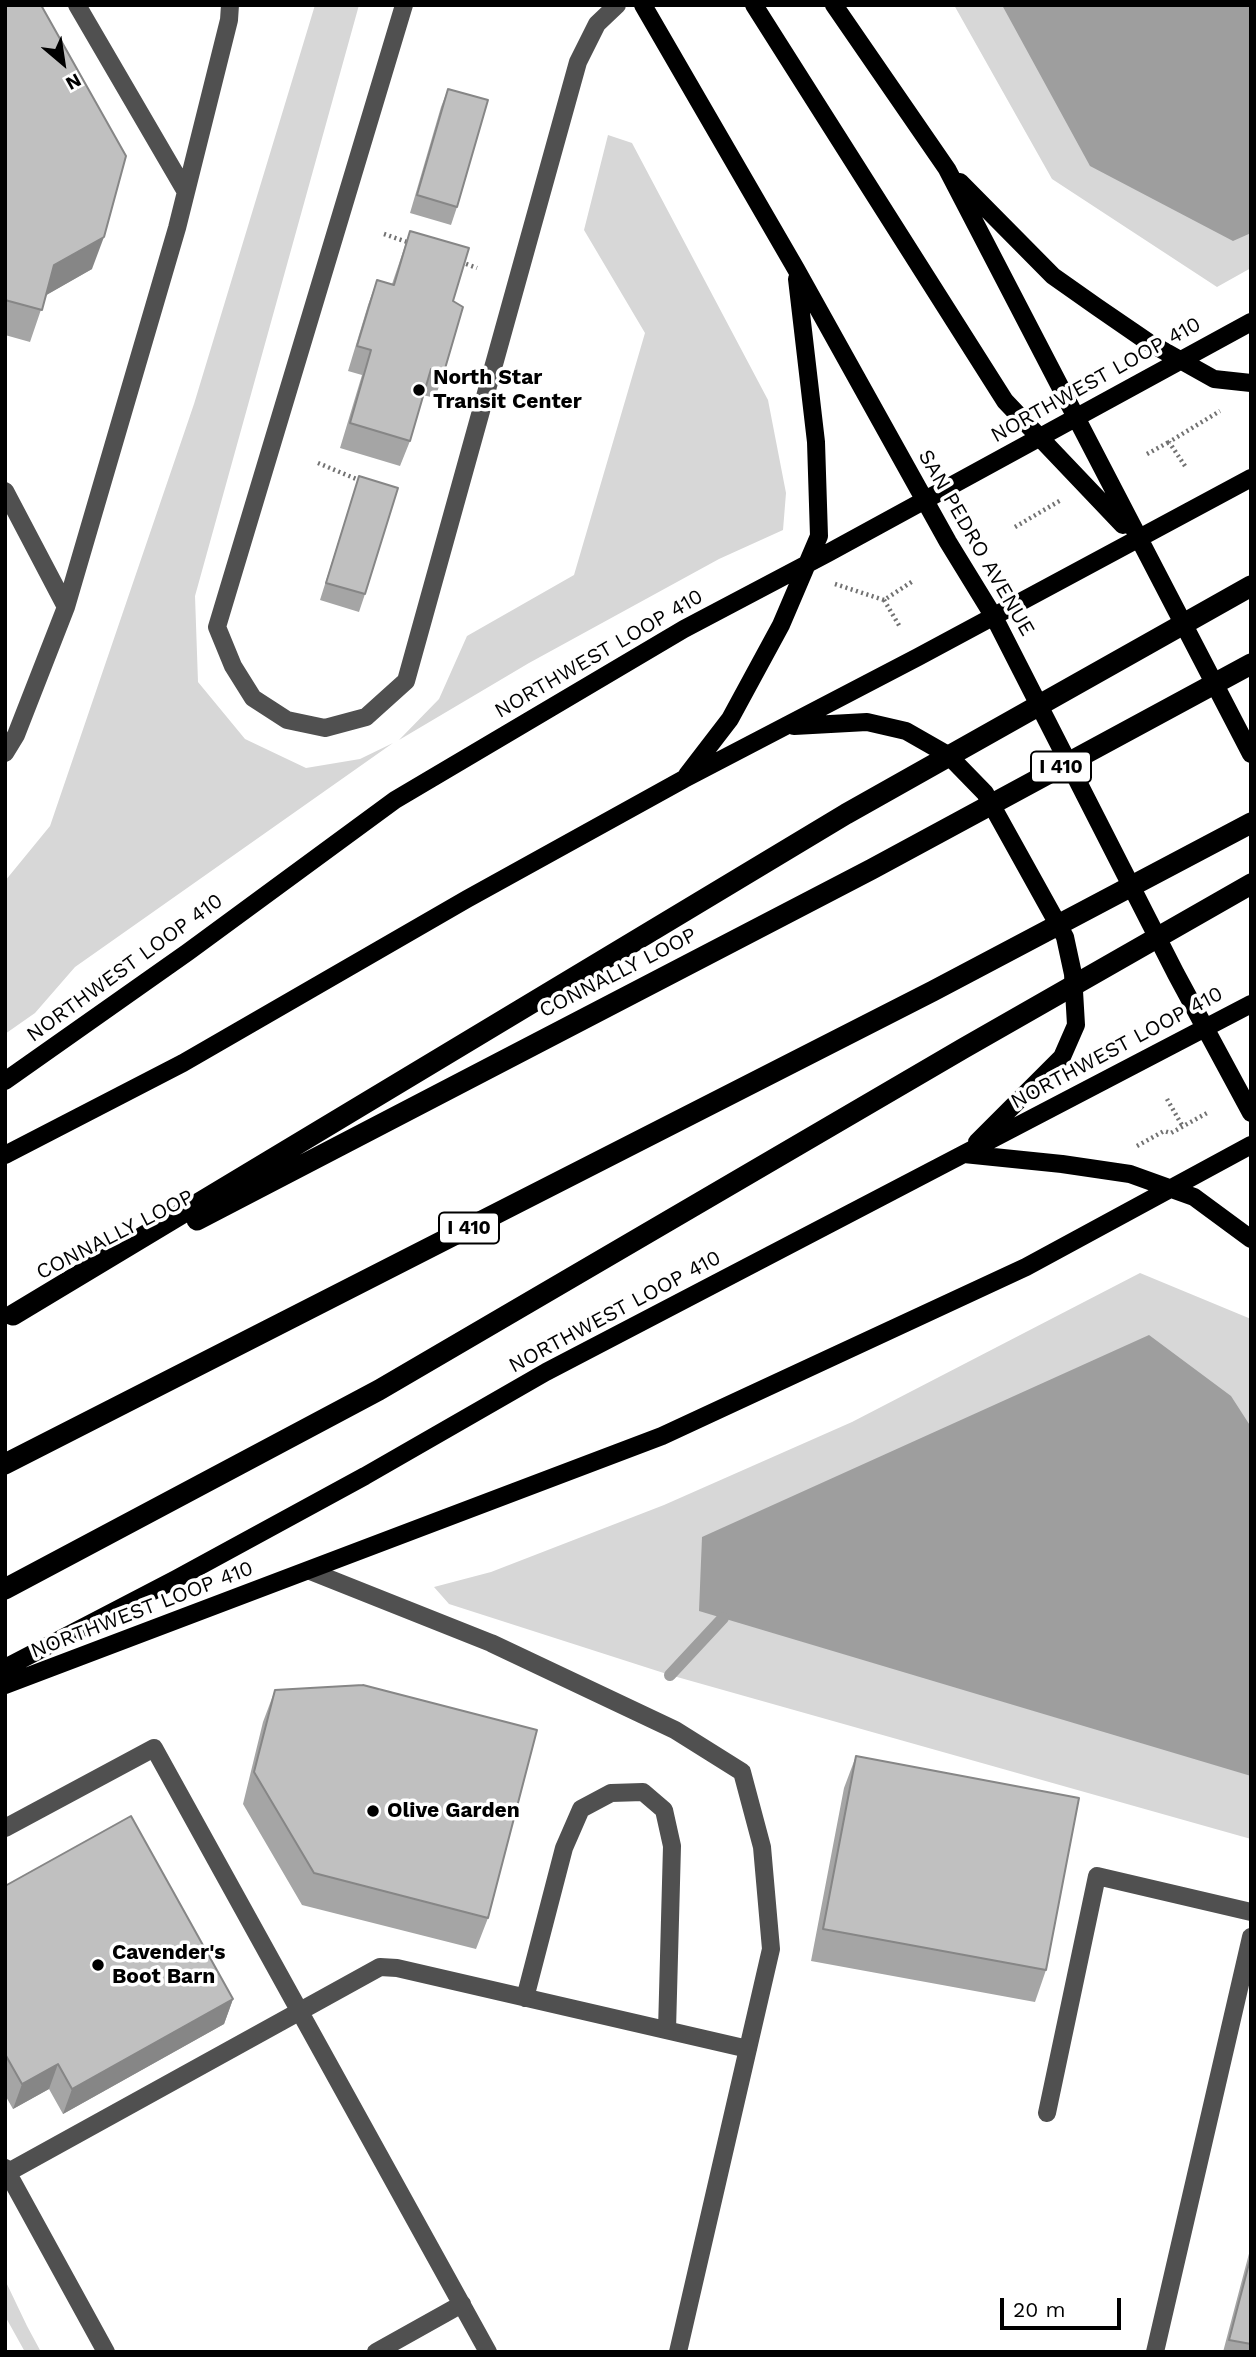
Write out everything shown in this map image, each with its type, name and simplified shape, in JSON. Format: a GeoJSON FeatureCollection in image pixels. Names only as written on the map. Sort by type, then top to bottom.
{"type":"FeatureCollection","features":[{"type":"Feature","properties":{"kind":"highway"},"geometry":{"type":"LineString","coordinates":[[9,1317],[846,814],[1251,586]]}},
{"type":"Feature","properties":{"kind":"highway","name":"CONNALLY LOOP"},"geometry":{"type":"LineString","coordinates":[[9,1317],[872,869],[1251,664]]}},
{"type":"Feature","properties":{"kind":"highway","name":"I 410"},"geometry":{"type":"LineString","coordinates":[[5,1464],[933,992],[1251,823]]}},
{"type":"Feature","properties":{"kind":"highway"},"geometry":{"type":"LineString","coordinates":[[5,1589],[379,1390],[964,1048],[1251,884]]}},
{"type":"Feature","properties":{"kind":"main road","name":"SAN PEDRO AVENUE"},"geometry":{"type":"LineString","coordinates":[[643,5],[796,269],[948,542],[994,617],[1205,1029],[1251,1113]]}},
{"type":"Feature","properties":{"kind":"main road"},"geometry":{"type":"LineString","coordinates":[[754,5],[1006,401],[1138,540]]}},
{"type":"Feature","properties":{"kind":"main road"},"geometry":{"type":"LineString","coordinates":[[834,5],[947,169],[1251,754]]}},
{"type":"Feature","properties":{"kind":"main road"},"geometry":{"type":"LineString","coordinates":[[947,169],[1053,276],[1097,307],[1148,342],[1214,379],[1251,383]]}},
{"type":"Feature","properties":{"kind":"main road"},"geometry":{"type":"LineString","coordinates":[[684,779],[730,719],[780,625],[819,536],[816,442],[796,269]]}},
{"type":"Feature","properties":{"kind":"main road","name":"NORTHWEST LOOP 410"},"geometry":{"type":"LineString","coordinates":[[5,1081],[199,944],[395,800],[684,629],[1251,322]]}},
{"type":"Feature","properties":{"kind":"main road"},"geometry":{"type":"LineString","coordinates":[[5,1155],[183,1063],[684,779],[789,726],[1251,478]]}},
{"type":"Feature","properties":{"kind":"main road"},"geometry":{"type":"LineString","coordinates":[[789,726],[867,722],[906,731],[948,755],[985,793],[1065,937],[1073,974],[1076,1025],[1062,1057],[964,1154]]}},
{"type":"Feature","properties":{"kind":"main road","name":"NORTHWEST LOOP 410"},"geometry":{"type":"LineString","coordinates":[[5,1668],[176,1579],[546,1372],[1251,1004]]}},
{"type":"Feature","properties":{"kind":"main road","name":"NORTHWEST LOOP 410"},"geometry":{"type":"LineString","coordinates":[[5,1685],[662,1436],[1026,1267],[1251,1145]]}},
{"type":"Feature","properties":{"kind":"main road"},"geometry":{"type":"LineString","coordinates":[[964,1154],[1130,1174],[1194,1197],[1251,1239]]}},
{"type":"Feature","properties":{"kind":"lane"},"geometry":{"type":"LineString","coordinates":[[77,5],[186,192]]}},
{"type":"Feature","properties":{"kind":"lane"},"geometry":{"type":"LineString","coordinates":[[5,753],[16,735],[66,607],[186,192],[229,20],[230,5]]}},
{"type":"Feature","properties":{"kind":"lane"},"geometry":{"type":"LineString","coordinates":[[404,5],[216,628],[233,666],[253,698],[287,720],[325,728],[366,717],[406,681],[578,62],[597,24],[617,5]]}},
{"type":"Feature","properties":{"kind":"lane"},"geometry":{"type":"LineString","coordinates":[[5,491],[66,607]]}},
{"type":"Feature","properties":{"kind":"lane"},"geometry":{"type":"LineString","coordinates":[[5,716],[16,735]]}},
{"type":"Feature","properties":{"kind":"lane"},"geometry":{"type":"LineString","coordinates":[[310,1571],[491,1643],[675,1730],[742,1772],[762,1847],[771,1949],[678,2352]]}},
{"type":"Feature","properties":{"kind":"lane"},"geometry":{"type":"LineString","coordinates":[[5,1828],[154,1748],[488,2352]]}},
{"type":"Feature","properties":{"kind":"lane"},"geometry":{"type":"LineString","coordinates":[[525,1998],[564,1848],[581,1809],[611,1793],[643,1792],[664,1810],[671,1846],[667,2030]]}},
{"type":"Feature","properties":{"kind":"lane"},"geometry":{"type":"LineString","coordinates":[[1047,2113],[1097,1876],[1251,1912]]}},
{"type":"Feature","properties":{"kind":"lane"},"geometry":{"type":"LineString","coordinates":[[1155,2352],[1251,1937]]}},
{"type":"Feature","properties":{"kind":"lane"},"geometry":{"type":"LineString","coordinates":[[106,2352],[6,2172],[380,1967],[748,2049]]}},
{"type":"Feature","properties":{"kind":"lane"},"geometry":{"type":"LineString","coordinates":[[376,2352],[462,2304]]}},
{"type":"Feature","properties":{"kind":"path"},"geometry":{"type":"LineString","coordinates":[[384,234],[418,246]]}},
{"type":"Feature","properties":{"kind":"path"},"geometry":{"type":"LineString","coordinates":[[453,259],[477,268]]}},
{"type":"Feature","properties":{"kind":"path"},"geometry":{"type":"LineString","coordinates":[[1147,454],[1221,410]]}},
{"type":"Feature","properties":{"kind":"path"},"geometry":{"type":"LineString","coordinates":[[1169,442],[1185,467]]}},
{"type":"Feature","properties":{"kind":"path"},"geometry":{"type":"LineString","coordinates":[[318,463],[365,482]]}},
{"type":"Feature","properties":{"kind":"path"},"geometry":{"type":"LineString","coordinates":[[1015,527],[1062,499]]}},
{"type":"Feature","properties":{"kind":"path"},"geometry":{"type":"LineString","coordinates":[[884,600],[914,581]]}},
{"type":"Feature","properties":{"kind":"path"},"geometry":{"type":"LineString","coordinates":[[830,583],[884,600],[900,627]]}},
{"type":"Feature","properties":{"kind":"path"},"geometry":{"type":"LineString","coordinates":[[1167,1099],[1183,1127]]}},
{"type":"Feature","properties":{"kind":"path"},"geometry":{"type":"LineString","coordinates":[[1131,1149],[1164,1131],[1171,1133],[1207,1113]]}},
{"type":"Feature","properties":{"kind":"shaded area"},"geometry":{"type":"Polygon","coordinates":[[[315,5],[359,5],[195,596],[198,682],[245,739],[306,768],[360,759],[393,743],[75,967],[35,1013],[5,1034],[5,881],[50,826],[194,404],[315,5]]]}},
{"type":"Feature","properties":{"kind":"shaded area"},"geometry":{"type":"Polygon","coordinates":[[[954,5],[1251,5],[1251,268],[1217,287],[1052,179],[954,5]]]}},
{"type":"Feature","properties":{"kind":"shaded area"},"geometry":{"type":"Polygon","coordinates":[[[1002,5],[1251,5],[1251,233],[1233,241],[1090,166],[1002,5]]]}},
{"type":"Feature","properties":{"kind":"shaded area"},"geometry":{"type":"Polygon","coordinates":[[[608,135],[632,143],[768,400],[786,493],[783,530],[719,559],[529,663],[399,740],[439,699],[467,636],[574,575],[645,333],[584,230],[608,135]]]}},
{"type":"Feature","properties":{"kind":"shaded area"},"geometry":{"type":"Polygon","coordinates":[[[1140,1273],[1251,1319],[1251,1839],[670,1675],[449,1604],[434,1587],[491,1572],[664,1505],[852,1422],[1140,1273]]]}},
{"type":"Feature","properties":{"kind":"shaded area"},"geometry":{"type":"Polygon","coordinates":[[[1149,1335],[1231,1396],[1251,1427],[1251,1776],[699,1611],[702,1537],[1149,1335]]]}},
{"type":"Feature","properties":{"kind":"shaded area"},"geometry":{"type":"Polygon","coordinates":[[[5,2280],[41,2352],[25,2352],[5,2316],[5,2280]]]}},
{"type":"Feature","properties":{"kind":"building"},"geometry":{"type":"Polygon","coordinates":[[[5,5],[41,5],[126,156],[104,237],[54,265],[42,310],[5,300],[5,5]]]}},
{"type":"Feature","properties":{"kind":"building"},"geometry":{"type":"Polygon","coordinates":[[[448,89],[488,100],[457,207],[417,195],[448,89]]]}},
{"type":"Feature","properties":{"kind":"building"},"geometry":{"type":"Polygon","coordinates":[[[410,231],[469,248],[453,301],[463,307],[444,372],[431,369],[410,441],[350,423],[371,350],[357,346],[377,280],[394,285],[410,231]]]}},
{"type":"Feature","properties":{"kind":"building"},"geometry":{"type":"Polygon","coordinates":[[[359,476],[398,488],[365,594],[326,583],[359,476]]]}},
{"type":"Feature","properties":{"kind":"building"},"geometry":{"type":"Polygon","coordinates":[[[363,1685],[537,1730],[488,1918],[314,1873],[254,1772],[275,1690],[363,1685]]]}},
{"type":"Feature","properties":{"kind":"building"},"geometry":{"type":"Polygon","coordinates":[[[856,1756],[1079,1798],[1046,1970],[823,1929],[856,1756]]]}},
{"type":"Feature","properties":{"kind":"building","name":"Cavender's Boot Barn"},"geometry":{"type":"Polygon","coordinates":[[[131,1816],[233,1999],[72,2089],[58,2064],[22,2084],[5,2054],[5,1886],[131,1816]]]}},
{"type":"Feature","properties":{"kind":"building"},"geometry":{"type":"Polygon","coordinates":[[[1251,2256],[1251,2344],[1229,2340],[1251,2256]]]}},
{"type":"Feature","properties":{"kind":"waterway"},"geometry":{"type":"LineString","coordinates":[[670,1675],[723,1618]]}},
{"type":"Feature","properties":{"kind":"place","name":"North Star Transit Center"},"geometry":{"type":"Point","coordinates":[419,390]}},
{"type":"Feature","properties":{"kind":"place","name":"Olive Garden"},"geometry":{"type":"Point","coordinates":[373,1811]}},
{"type":"Feature","properties":{"kind":"place","name":"Cavender's Boot Barn"},"geometry":{"type":"Point","coordinates":[98,1965]}}]}
